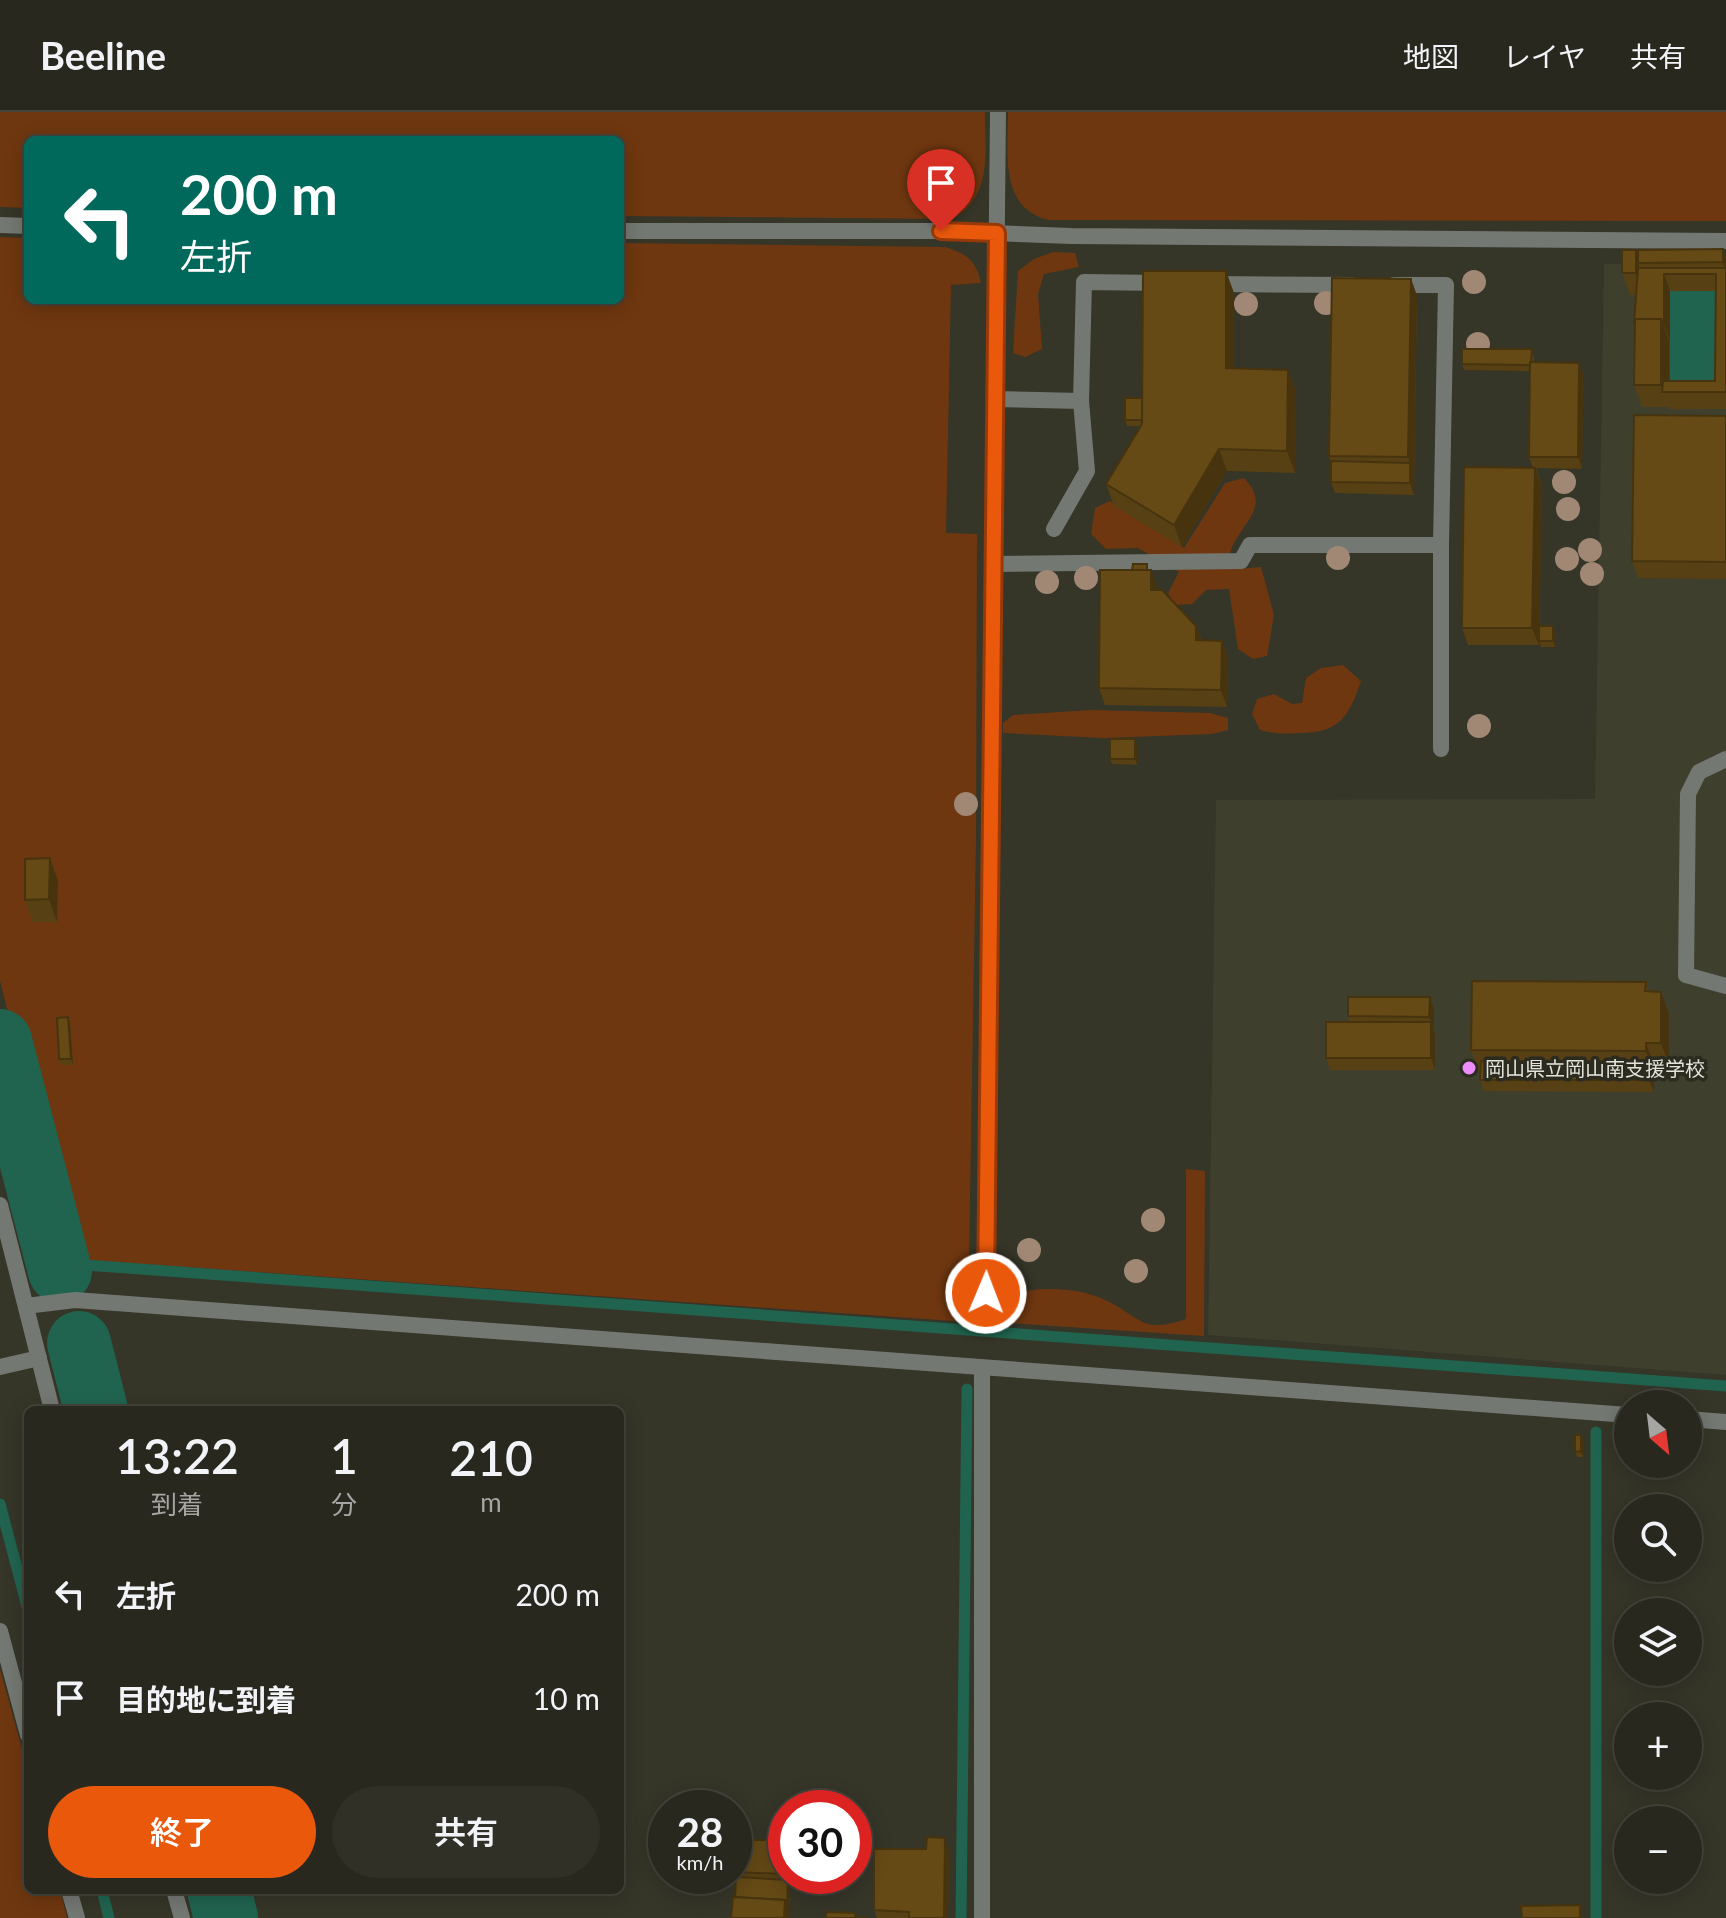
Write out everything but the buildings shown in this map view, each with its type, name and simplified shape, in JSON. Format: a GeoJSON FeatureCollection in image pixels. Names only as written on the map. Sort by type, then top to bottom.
{"type":"FeatureCollection","features":[{"type":"Feature","properties":{"kind":"street"},"geometry":{"type":"LineString","coordinates":[[986,1293],[998,112]]}},
{"type":"Feature","properties":{"kind":"street"},"geometry":{"type":"LineString","coordinates":[[0,225],[24,226]]}},
{"type":"Feature","properties":{"kind":"street"},"geometry":{"type":"LineString","coordinates":[[624,231],[1726,241]]}},
{"type":"Feature","properties":{"kind":"street"},"geometry":{"type":"LineString","coordinates":[[1054,529],[1087,471],[1081,401],[1084,282],[1446,285],[1441,749]]}},
{"type":"Feature","properties":{"kind":"street"},"geometry":{"type":"LineString","coordinates":[[995,399],[1081,401]]}},
{"type":"Feature","properties":{"kind":"street"},"geometry":{"type":"LineString","coordinates":[[992,564],[1241,561],[1250,545],[1441,545]]}},
{"type":"Feature","properties":{"kind":"street"},"geometry":{"type":"LineString","coordinates":[[1726,759],[1699,772],[1688,794],[1686,959],[1686,975],[1726,986]]}},
{"type":"Feature","properties":{"kind":"street"},"geometry":{"type":"LineString","coordinates":[[0,1205],[51,1406]]}},
{"type":"Feature","properties":{"kind":"street"},"geometry":{"type":"LineString","coordinates":[[26,1306],[75,1300],[1614,1414]]}},
{"type":"Feature","properties":{"kind":"street"},"geometry":{"type":"LineString","coordinates":[[0,1367],[39,1358]]}},
{"type":"Feature","properties":{"kind":"street"},"geometry":{"type":"LineString","coordinates":[[982,1368],[982,1918]]}},
{"type":"Feature","properties":{"kind":"street"},"geometry":{"type":"LineString","coordinates":[[1702,1420],[1726,1422]]}},
{"type":"Feature","properties":{"kind":"street"},"geometry":{"type":"LineString","coordinates":[[0,1631],[24,1720]]}},
{"type":"Feature","properties":{"kind":"street"},"geometry":{"type":"LineString","coordinates":[[70,1894],[77,1918]]}},
{"type":"Feature","properties":{"kind":"street"},"geometry":{"type":"LineString","coordinates":[[175,1894],[182,1918]]}},
{"type":"Feature","properties":{"kind":"shaded area"},"geometry":{"type":"Polygon","coordinates":[[[0,112],[985,112],[984,172],[980,186],[965,210],[952,219],[624,216],[624,136],[24,136],[24,208],[0,207],[0,112]]]}},
{"type":"Feature","properties":{"kind":"shaded area"},"geometry":{"type":"Polygon","coordinates":[[[1008,112],[1726,112],[1726,221],[1048,220],[1032,214],[1021,204],[1014,191],[1008,161],[1008,112]]]}},
{"type":"Feature","properties":{"kind":"shaded area"},"geometry":{"type":"Polygon","coordinates":[[[0,237],[24,238],[24,304],[624,304],[624,243],[945,247],[969,259],[981,283],[951,285],[946,533],[977,534],[976,839],[968,1322],[71,1259],[0,981],[0,237]]]}},
{"type":"Feature","properties":{"kind":"shaded area"},"geometry":{"type":"Polygon","coordinates":[[[1053,252],[1075,253],[1079,267],[1044,274],[1038,294],[1042,349],[1025,357],[1013,353],[1018,271],[1034,259],[1053,252]]]}},
{"type":"Feature","properties":{"kind":"shaded area","name":"岡山県立岡山南支援学校"},"geometry":{"type":"Polygon","coordinates":[[[1604,264],[1726,265],[1726,1375],[1208,1335],[1216,800],[1595,799],[1604,264]]]}},
{"type":"Feature","properties":{"kind":"shaded area"},"geometry":{"type":"Polygon","coordinates":[[[1670,291],[1722,291],[1722,398],[1670,398],[1670,291]]]}},
{"type":"Feature","properties":{"kind":"shaded area"},"geometry":{"type":"Polygon","coordinates":[[[1244,478],[1256,499],[1255,508],[1230,553],[1238,569],[1261,567],[1274,615],[1267,656],[1253,659],[1238,649],[1229,589],[1206,590],[1192,604],[1175,605],[1168,593],[1179,572],[1138,548],[1106,549],[1091,534],[1095,508],[1110,501],[1184,548],[1225,483],[1244,478]]]}},
{"type":"Feature","properties":{"kind":"shaded area"},"geometry":{"type":"Polygon","coordinates":[[[1343,665],[1361,681],[1347,713],[1333,726],[1313,732],[1260,730],[1252,714],[1257,699],[1274,694],[1292,704],[1302,703],[1306,678],[1321,668],[1343,665]]]}},
{"type":"Feature","properties":{"kind":"shaded area"},"geometry":{"type":"Polygon","coordinates":[[[1091,710],[1210,713],[1228,718],[1228,730],[1212,734],[1103,738],[1003,733],[1003,723],[1013,715],[1091,710]]]}},
{"type":"Feature","properties":{"kind":"shaded area"},"geometry":{"type":"Polygon","coordinates":[[[1186,1169],[1205,1171],[1204,1336],[992,1322],[990,1307],[1014,1294],[1049,1289],[1094,1295],[1150,1324],[1186,1319],[1186,1169]]]}},
{"type":"Feature","properties":{"kind":"shaded area"},"geometry":{"type":"Polygon","coordinates":[[[0,1669],[24,1756],[24,1894],[61,1894],[67,1918],[0,1918],[0,1669]]]}},
{"type":"Feature","properties":{"kind":"waterway"},"geometry":{"type":"LineString","coordinates":[[0,1041],[60,1271]]}},
{"type":"Feature","properties":{"kind":"waterway"},"geometry":{"type":"LineString","coordinates":[[58,1263],[1726,1386]]}},
{"type":"Feature","properties":{"kind":"waterway"},"geometry":{"type":"LineString","coordinates":[[79,1343],[95,1406]]}},
{"type":"Feature","properties":{"kind":"waterway"},"geometry":{"type":"LineString","coordinates":[[961,1918],[967,1389]]}},
{"type":"Feature","properties":{"kind":"waterway"},"geometry":{"type":"LineString","coordinates":[[1596,1432],[1596,1918]]}},
{"type":"Feature","properties":{"kind":"waterway"},"geometry":{"type":"LineString","coordinates":[[0,1504],[24,1595]]}},
{"type":"Feature","properties":{"kind":"waterway"},"geometry":{"type":"LineString","coordinates":[[103,1894],[109,1918]]}},
{"type":"Feature","properties":{"kind":"waterway"},"geometry":{"type":"LineString","coordinates":[[220,1894],[226,1918]]}},
{"type":"Feature","properties":{"kind":"place","name":"岡山県立岡山南支援学校"},"geometry":{"type":"Point","coordinates":[1469,1068]}},
{"type":"Feature","properties":{"kind":"route"},"geometry":{"type":"LineString","coordinates":[[941,231],[997,233],[986,1293]]}}]}
